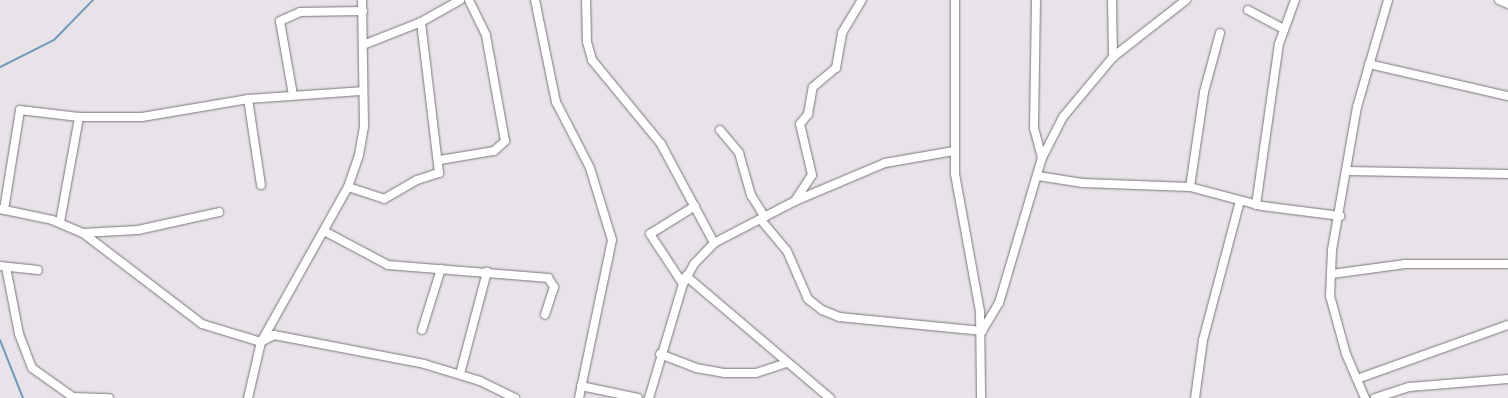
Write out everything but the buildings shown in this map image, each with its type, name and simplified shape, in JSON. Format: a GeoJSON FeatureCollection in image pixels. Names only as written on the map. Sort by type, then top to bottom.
{"type":"FeatureCollection","features":[{"type":"Feature","properties":{"kind":"street"},"geometry":{"type":"LineString","coordinates":[[248,398],[261,342],[348,188],[364,126],[361,91],[362,0]]}},
{"type":"Feature","properties":{"kind":"street"},"geometry":{"type":"LineString","coordinates":[[363,45],[421,22],[460,0]]}},
{"type":"Feature","properties":{"kind":"street"},"geometry":{"type":"LineString","coordinates":[[440,160],[494,151],[505,141],[486,35],[469,0]]}},
{"type":"Feature","properties":{"kind":"street"},"geometry":{"type":"LineString","coordinates":[[535,0],[556,102],[590,168],[612,240],[579,398]]}},
{"type":"Feature","properties":{"kind":"street"},"geometry":{"type":"LineString","coordinates":[[586,0],[587,42],[592,60],[661,144],[714,243]]}},
{"type":"Feature","properties":{"kind":"street"},"geometry":{"type":"LineString","coordinates":[[795,201],[812,175],[800,124],[808,114],[813,87],[836,68],[842,33],[862,0]]}},
{"type":"Feature","properties":{"kind":"street"},"geometry":{"type":"LineString","coordinates":[[955,0],[954,151],[961,218],[982,331],[981,398]]}},
{"type":"Feature","properties":{"kind":"street"},"geometry":{"type":"LineString","coordinates":[[1036,0],[1034,128],[1042,158]]}},
{"type":"Feature","properties":{"kind":"street"},"geometry":{"type":"LineString","coordinates":[[1112,0],[1113,57]]}},
{"type":"Feature","properties":{"kind":"street"},"geometry":{"type":"LineString","coordinates":[[982,331],[999,303],[1042,158],[1063,117],[1113,57],[1186,0]]}},
{"type":"Feature","properties":{"kind":"street"},"geometry":{"type":"LineString","coordinates":[[1256,205],[1260,158],[1283,29],[1295,0]]}},
{"type":"Feature","properties":{"kind":"street"},"geometry":{"type":"LineString","coordinates":[[1365,398],[1356,379],[1330,296],[1332,250],[1369,64],[1388,0]]}},
{"type":"Feature","properties":{"kind":"street"},"geometry":{"type":"LineString","coordinates":[[1499,0],[1508,4]]}},
{"type":"Feature","properties":{"kind":"street"},"geometry":{"type":"LineString","coordinates":[[1248,10],[1283,29]]}},
{"type":"Feature","properties":{"kind":"street"},"geometry":{"type":"LineString","coordinates":[[292,95],[280,21],[300,12],[363,11]]}},
{"type":"Feature","properties":{"kind":"street"},"geometry":{"type":"LineString","coordinates":[[421,22],[435,154],[440,160]]}},
{"type":"Feature","properties":{"kind":"street"},"geometry":{"type":"LineString","coordinates":[[1190,187],[1204,92],[1220,33]]}},
{"type":"Feature","properties":{"kind":"street"},"geometry":{"type":"LineString","coordinates":[[1369,64],[1508,96]]}},
{"type":"Feature","properties":{"kind":"street"},"geometry":{"type":"LineString","coordinates":[[361,91],[248,99],[142,117],[78,117],[20,110],[2,209],[60,222],[84,233],[193,319],[261,342],[274,335],[460,374],[515,398]]}},
{"type":"Feature","properties":{"kind":"street"},"geometry":{"type":"LineString","coordinates":[[248,99],[261,185]]}},
{"type":"Feature","properties":{"kind":"street"},"geometry":{"type":"LineString","coordinates":[[60,222],[78,117]]}},
{"type":"Feature","properties":{"kind":"street"},"geometry":{"type":"LineString","coordinates":[[720,130],[739,153],[751,195],[763,218],[787,251],[808,299],[822,310],[839,317],[982,331]]}},
{"type":"Feature","properties":{"kind":"street"},"geometry":{"type":"LineString","coordinates":[[649,398],[660,354],[682,284],[686,276],[714,243],[795,201],[886,163],[954,151]]}},
{"type":"Feature","properties":{"kind":"street"},"geometry":{"type":"LineString","coordinates":[[348,188],[384,199],[417,180],[435,177],[440,160]]}},
{"type":"Feature","properties":{"kind":"street"},"geometry":{"type":"LineString","coordinates":[[1348,171],[1508,174]]}},
{"type":"Feature","properties":{"kind":"street"},"geometry":{"type":"LineString","coordinates":[[1038,176],[1082,184],[1190,187],[1256,205],[1340,216]]}},
{"type":"Feature","properties":{"kind":"street"},"geometry":{"type":"LineString","coordinates":[[1194,398],[1203,340],[1240,201]]}},
{"type":"Feature","properties":{"kind":"street"},"geometry":{"type":"LineString","coordinates":[[682,284],[650,234],[695,206]]}},
{"type":"Feature","properties":{"kind":"street"},"geometry":{"type":"LineString","coordinates":[[84,233],[138,230],[219,212]]}},
{"type":"Feature","properties":{"kind":"street"},"geometry":{"type":"LineString","coordinates":[[324,231],[388,265],[488,272],[551,280],[554,287],[545,315]]}},
{"type":"Feature","properties":{"kind":"street"},"geometry":{"type":"LineString","coordinates":[[1332,274],[1405,264],[1508,264]]}},
{"type":"Feature","properties":{"kind":"street"},"geometry":{"type":"LineString","coordinates":[[38,270],[3,266],[19,334],[32,368],[73,397],[109,398]]}},
{"type":"Feature","properties":{"kind":"street"},"geometry":{"type":"LineString","coordinates":[[422,330],[441,269]]}},
{"type":"Feature","properties":{"kind":"street"},"geometry":{"type":"LineString","coordinates":[[460,374],[488,272]]}},
{"type":"Feature","properties":{"kind":"street"},"geometry":{"type":"LineString","coordinates":[[686,276],[830,398]]}},
{"type":"Feature","properties":{"kind":"street"},"geometry":{"type":"LineString","coordinates":[[1356,379],[1508,326]]}},
{"type":"Feature","properties":{"kind":"street"},"geometry":{"type":"LineString","coordinates":[[660,354],[696,368],[724,373],[756,373],[787,362]]}},
{"type":"Feature","properties":{"kind":"street"},"geometry":{"type":"LineString","coordinates":[[1375,398],[1508,379]]}},
{"type":"Feature","properties":{"kind":"street"},"geometry":{"type":"LineString","coordinates":[[581,386],[638,398]]}},
{"type":"Feature","properties":{"kind":"waterway"},"geometry":{"type":"LineString","coordinates":[[0,67],[54,40],[93,0]]}},
{"type":"Feature","properties":{"kind":"waterway"},"geometry":{"type":"LineString","coordinates":[[0,340],[23,398]]}}]}
